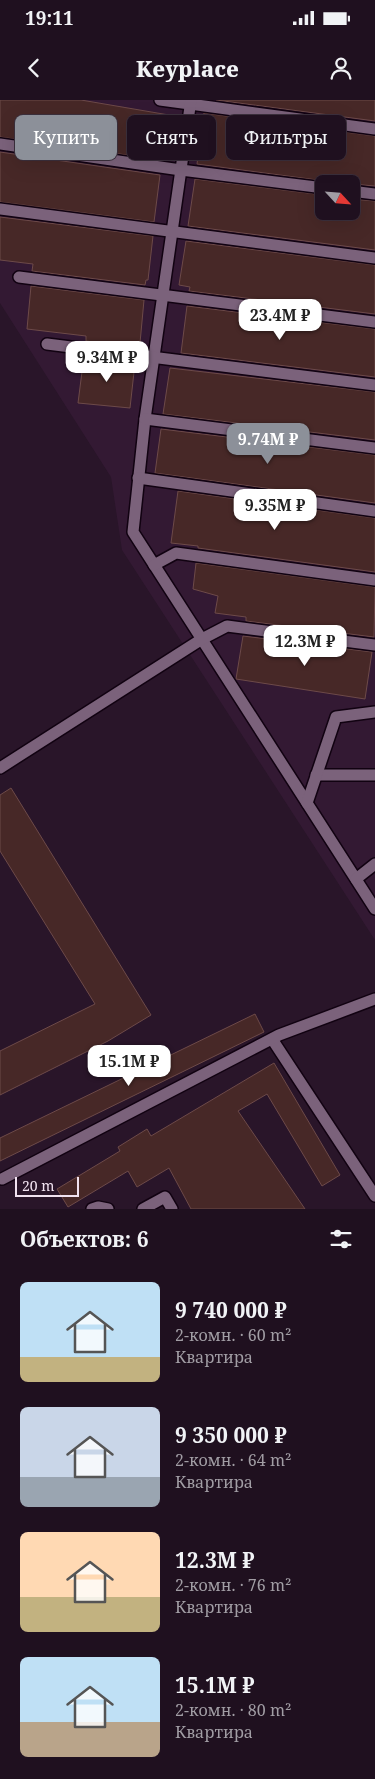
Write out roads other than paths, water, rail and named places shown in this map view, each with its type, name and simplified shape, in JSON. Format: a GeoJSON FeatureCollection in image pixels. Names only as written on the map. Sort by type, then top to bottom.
{"type":"FeatureCollection","features":[{"type":"Feature","properties":{"kind":"lane"},"geometry":{"type":"LineString","coordinates":[[160,100],[191,102],[375,129]]}},
{"type":"Feature","properties":{"kind":"lane"},"geometry":{"type":"LineString","coordinates":[[191,102],[145,419],[133,532],[375,908]]}},
{"type":"Feature","properties":{"kind":"lane"},"geometry":{"type":"LineString","coordinates":[[0,144],[315,187]]}},
{"type":"Feature","properties":{"kind":"lane"},"geometry":{"type":"LineString","coordinates":[[360,192],[375,194]]}},
{"type":"Feature","properties":{"kind":"lane"},"geometry":{"type":"LineString","coordinates":[[0,209],[375,258]]}},
{"type":"Feature","properties":{"kind":"lane"},"geometry":{"type":"LineString","coordinates":[[20,277],[375,322]]}},
{"type":"Feature","properties":{"kind":"lane"},"geometry":{"type":"LineString","coordinates":[[48,344],[375,385]]}},
{"type":"Feature","properties":{"kind":"lane"},"geometry":{"type":"LineString","coordinates":[[145,419],[375,448]]}},
{"type":"Feature","properties":{"kind":"lane"},"geometry":{"type":"LineString","coordinates":[[138,478],[375,511]]}},
{"type":"Feature","properties":{"kind":"lane"},"geometry":{"type":"LineString","coordinates":[[154,565],[176,553],[375,580]]}},
{"type":"Feature","properties":{"kind":"lane"},"geometry":{"type":"LineString","coordinates":[[0,768],[202,639],[226,626],[375,645]]}},
{"type":"Feature","properties":{"kind":"lane"},"geometry":{"type":"LineString","coordinates":[[307,803],[336,717],[375,712]]}},
{"type":"Feature","properties":{"kind":"lane"},"geometry":{"type":"LineString","coordinates":[[316,775],[375,774]]}},
{"type":"Feature","properties":{"kind":"lane"},"geometry":{"type":"LineString","coordinates":[[356,879],[375,864]]}},
{"type":"Feature","properties":{"kind":"lane"},"geometry":{"type":"LineString","coordinates":[[2,1179],[272,1039],[375,1000]]}},
{"type":"Feature","properties":{"kind":"lane"},"geometry":{"type":"LineString","coordinates":[[272,1039],[375,1196]]}},
{"type":"Feature","properties":{"kind":"lane"},"geometry":{"type":"LineString","coordinates":[[143,1209],[165,1196],[172,1209]]}},
{"type":"Feature","properties":{"kind":"lane"},"geometry":{"type":"LineString","coordinates":[[92,1209],[98,1207],[108,1209]]}}]}
